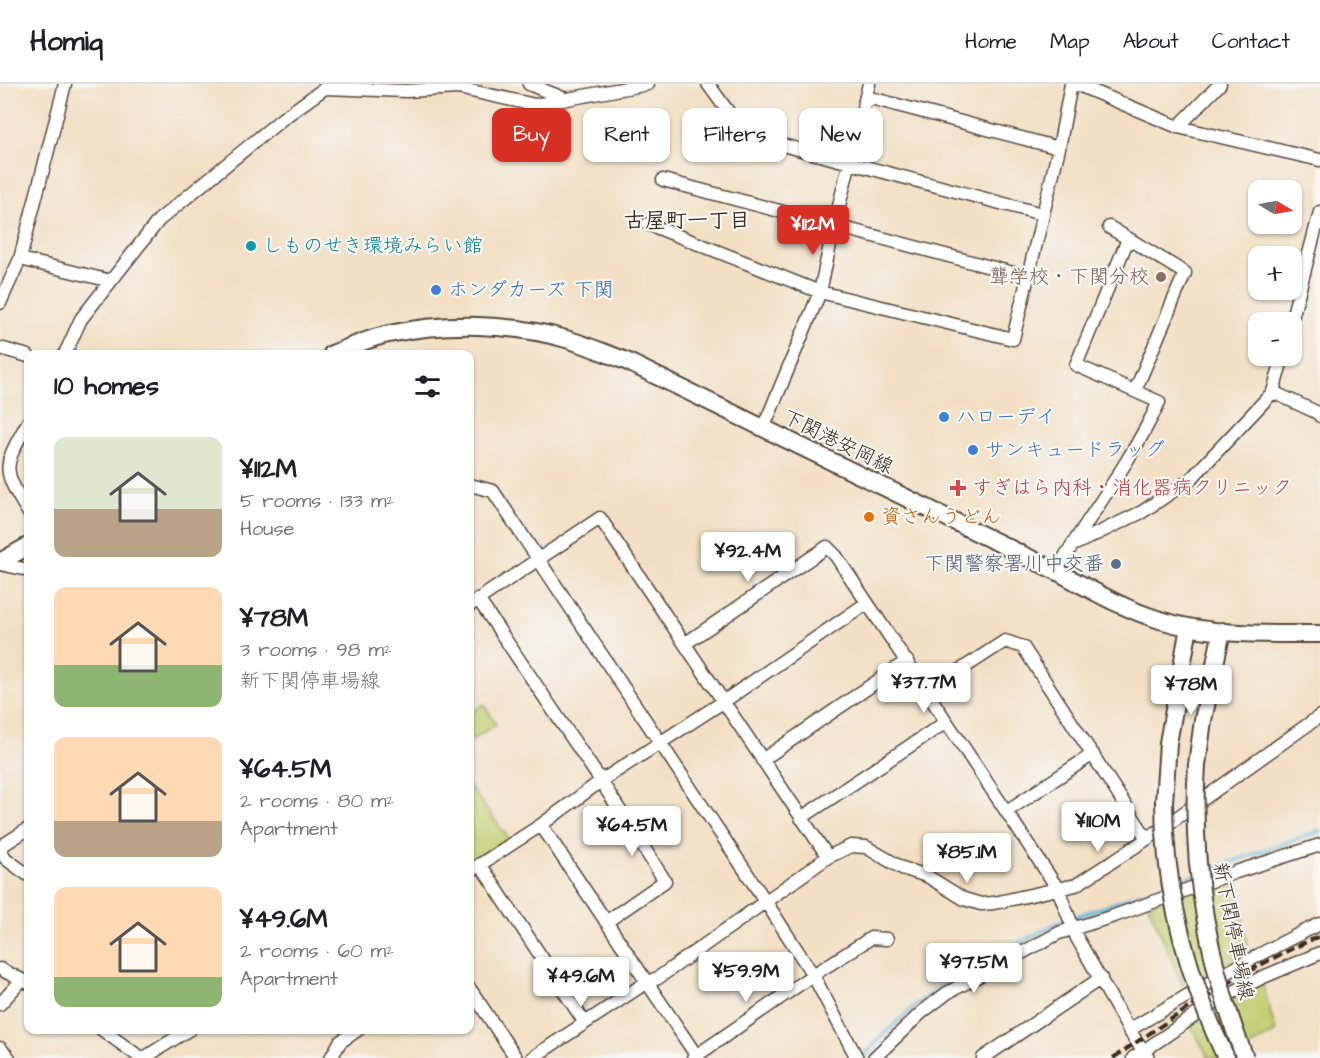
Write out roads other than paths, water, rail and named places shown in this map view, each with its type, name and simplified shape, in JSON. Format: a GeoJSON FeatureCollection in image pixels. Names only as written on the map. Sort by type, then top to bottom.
{"type":"FeatureCollection","features":[{"type":"Feature","properties":{"kind":"main road","name":"下関港安岡線"},"geometry":{"type":"LineString","coordinates":[[343,350],[387,334],[426,328],[463,326],[533,332],[567,339],[627,361],[1056,571],[1126,608],[1160,620],[1190,627],[1222,631],[1320,634]]}},
{"type":"Feature","properties":{"kind":"main road"},"geometry":{"type":"LineString","coordinates":[[0,563],[24,548]]}},
{"type":"Feature","properties":{"kind":"main road"},"geometry":{"type":"LineString","coordinates":[[1190,627],[1168,743],[1164,839],[1176,914],[1190,970],[1210,1024],[1226,1058]]}},
{"type":"Feature","properties":{"kind":"main road","name":"新下関停車場線"},"geometry":{"type":"LineString","coordinates":[[1222,631],[1203,720],[1197,765],[1195,842],[1204,919],[1227,1013],[1245,1058]]}},
{"type":"Feature","properties":{"kind":"street"},"geometry":{"type":"LineString","coordinates":[[0,303],[20,259],[65,84]]}},
{"type":"Feature","properties":{"kind":"street"},"geometry":{"type":"LineString","coordinates":[[529,84],[566,99]]}},
{"type":"Feature","properties":{"kind":"street"},"geometry":{"type":"LineString","coordinates":[[67,350],[81,319],[159,220],[324,86],[406,92],[458,88],[536,105],[648,84]]}},
{"type":"Feature","properties":{"kind":"street"},"geometry":{"type":"LineString","coordinates":[[708,84],[745,135],[1042,214]]}},
{"type":"Feature","properties":{"kind":"street"},"geometry":{"type":"LineString","coordinates":[[763,429],[820,292],[869,84]]}},
{"type":"Feature","properties":{"kind":"street"},"geometry":{"type":"LineString","coordinates":[[648,224],[820,292],[1014,339],[1059,148],[1071,84]]}},
{"type":"Feature","properties":{"kind":"street"},"geometry":{"type":"LineString","coordinates":[[1076,84],[1178,127],[1320,160]]}},
{"type":"Feature","properties":{"kind":"street"},"geometry":{"type":"LineString","coordinates":[[1178,127],[1220,84]]}},
{"type":"Feature","properties":{"kind":"street"},"geometry":{"type":"LineString","coordinates":[[867,97],[1059,148]]}},
{"type":"Feature","properties":{"kind":"street"},"geometry":{"type":"LineString","coordinates":[[663,180],[1028,277]]}},
{"type":"Feature","properties":{"kind":"street"},"geometry":{"type":"LineString","coordinates":[[1294,312],[1320,212]]}},
{"type":"Feature","properties":{"kind":"street"},"geometry":{"type":"LineString","coordinates":[[1109,227],[1185,273],[1135,391]]}},
{"type":"Feature","properties":{"kind":"street"},"geometry":{"type":"LineString","coordinates":[[1056,571],[1148,425],[1159,402],[1076,365],[1128,239]]}},
{"type":"Feature","properties":{"kind":"street"},"geometry":{"type":"LineString","coordinates":[[20,259],[111,280]]}},
{"type":"Feature","properties":{"kind":"street"},"geometry":{"type":"LineString","coordinates":[[0,348],[24,355]]}},
{"type":"Feature","properties":{"kind":"street"},"geometry":{"type":"LineString","coordinates":[[1071,546],[1142,512],[1191,479],[1273,392],[1280,366]]}},
{"type":"Feature","properties":{"kind":"street"},"geometry":{"type":"LineString","coordinates":[[1273,392],[1320,416]]}},
{"type":"Feature","properties":{"kind":"street"},"geometry":{"type":"LineString","coordinates":[[24,429],[4,465],[24,505]]}},
{"type":"Feature","properties":{"kind":"street"},"geometry":{"type":"LineString","coordinates":[[474,486],[493,491],[539,560],[813,975],[852,1055]]}},
{"type":"Feature","properties":{"kind":"street"},"geometry":{"type":"LineString","coordinates":[[606,922],[665,881],[602,781],[474,602],[600,518],[828,856]]}},
{"type":"Feature","properties":{"kind":"street"},"geometry":{"type":"LineString","coordinates":[[686,643],[827,547],[836,556],[928,691],[946,722],[1008,811],[1058,889],[1071,922],[1141,1056],[1218,1000],[1261,978],[1320,953]]}},
{"type":"Feature","properties":{"kind":"street"},"geometry":{"type":"LineString","coordinates":[[0,563],[24,569]]}},
{"type":"Feature","properties":{"kind":"street"},"geometry":{"type":"LineString","coordinates":[[585,1023],[475,868],[542,825],[602,781],[723,702],[867,603]]}},
{"type":"Feature","properties":{"kind":"street"},"geometry":{"type":"LineString","coordinates":[[928,691],[1005,641],[1023,647],[1147,839]]}},
{"type":"Feature","properties":{"kind":"street"},"geometry":{"type":"LineString","coordinates":[[762,760],[906,661]]}},
{"type":"Feature","properties":{"kind":"street"},"geometry":{"type":"LineString","coordinates":[[532,1058],[647,982],[658,978],[828,856],[851,846],[866,847],[902,868],[927,876],[964,899],[981,904],[1076,885],[1147,839],[1320,716]]}},
{"type":"Feature","properties":{"kind":"street"},"geometry":{"type":"LineString","coordinates":[[801,818],[946,722]]}},
{"type":"Feature","properties":{"kind":"street"},"geometry":{"type":"LineString","coordinates":[[1008,811],[1093,754]]}},
{"type":"Feature","properties":{"kind":"street"},"geometry":{"type":"LineString","coordinates":[[542,825],[696,1057],[813,975],[871,938],[887,939]]}},
{"type":"Feature","properties":{"kind":"street"},"geometry":{"type":"LineString","coordinates":[[24,832],[0,848],[6,860],[24,872]]}},
{"type":"Feature","properties":{"kind":"street"},"geometry":{"type":"LineString","coordinates":[[874,1058],[921,1013],[947,993],[1059,933],[1071,922],[1114,916],[1236,872],[1320,845]]}},
{"type":"Feature","properties":{"kind":"street"},"geometry":{"type":"LineString","coordinates":[[1129,1030],[1217,977],[1320,924]]}},
{"type":"Feature","properties":{"kind":"street"},"geometry":{"type":"LineString","coordinates":[[0,969],[24,981]]}},
{"type":"Feature","properties":{"kind":"street"},"geometry":{"type":"LineString","coordinates":[[983,1058],[1101,978]]}},
{"type":"Feature","properties":{"kind":"street"},"geometry":{"type":"LineString","coordinates":[[0,1004],[24,983]]}},
{"type":"Feature","properties":{"kind":"street"},"geometry":{"type":"LineString","coordinates":[[474,995],[516,1058]]}},
{"type":"Feature","properties":{"kind":"street"},"geometry":{"type":"LineString","coordinates":[[108,1034],[142,1058],[182,1034]]}},
{"type":"Feature","properties":{"kind":"street"},"geometry":{"type":"LineString","coordinates":[[331,1058],[340,1042],[352,1034]]}},
{"type":"Feature","properties":{"kind":"street"},"geometry":{"type":"LineString","coordinates":[[0,1048],[9,1058]]}},
{"type":"Feature","properties":{"kind":"waterway"},"geometry":{"type":"LineString","coordinates":[[1203,872],[1320,831]]}},
{"type":"Feature","properties":{"kind":"waterway"},"geometry":{"type":"LineString","coordinates":[[1175,882],[1193,876]]}},
{"type":"Feature","properties":{"kind":"waterway"},"geometry":{"type":"LineString","coordinates":[[862,1058],[917,1004],[971,968],[1060,922],[1168,885]]}},
{"type":"Feature","properties":{"kind":"railway"},"geometry":{"type":"LineString","coordinates":[[1113,1058],[1239,977],[1320,936]]}},
{"type":"Feature","properties":{"kind":"place","name":"しものせき環境みらい館"},"geometry":{"type":"Point","coordinates":[251,246]}},
{"type":"Feature","properties":{"kind":"place","name":"聾学校・下関分校"},"geometry":{"type":"Point","coordinates":[1161,277]}},
{"type":"Feature","properties":{"kind":"place","name":"ホンダカーズ 下関"},"geometry":{"type":"Point","coordinates":[436,290]}},
{"type":"Feature","properties":{"kind":"place","name":"ハローデイ"},"geometry":{"type":"Point","coordinates":[944,417]}},
{"type":"Feature","properties":{"kind":"place","name":"サンキュードラッグ"},"geometry":{"type":"Point","coordinates":[973,450]}},
{"type":"Feature","properties":{"kind":"place","name":"すぎはら内科・消化器病クリニック"},"geometry":{"type":"Point","coordinates":[958,488]}},
{"type":"Feature","properties":{"kind":"place","name":"資さんうどん"},"geometry":{"type":"Point","coordinates":[869,517]}},
{"type":"Feature","properties":{"kind":"place","name":"下関警察署川中交番"},"geometry":{"type":"Point","coordinates":[1116,564]}},
{"type":"Feature","properties":{"kind":"district","name":"古屋町一丁目"},"geometry":{"type":"Point","coordinates":[687,220]}}]}
